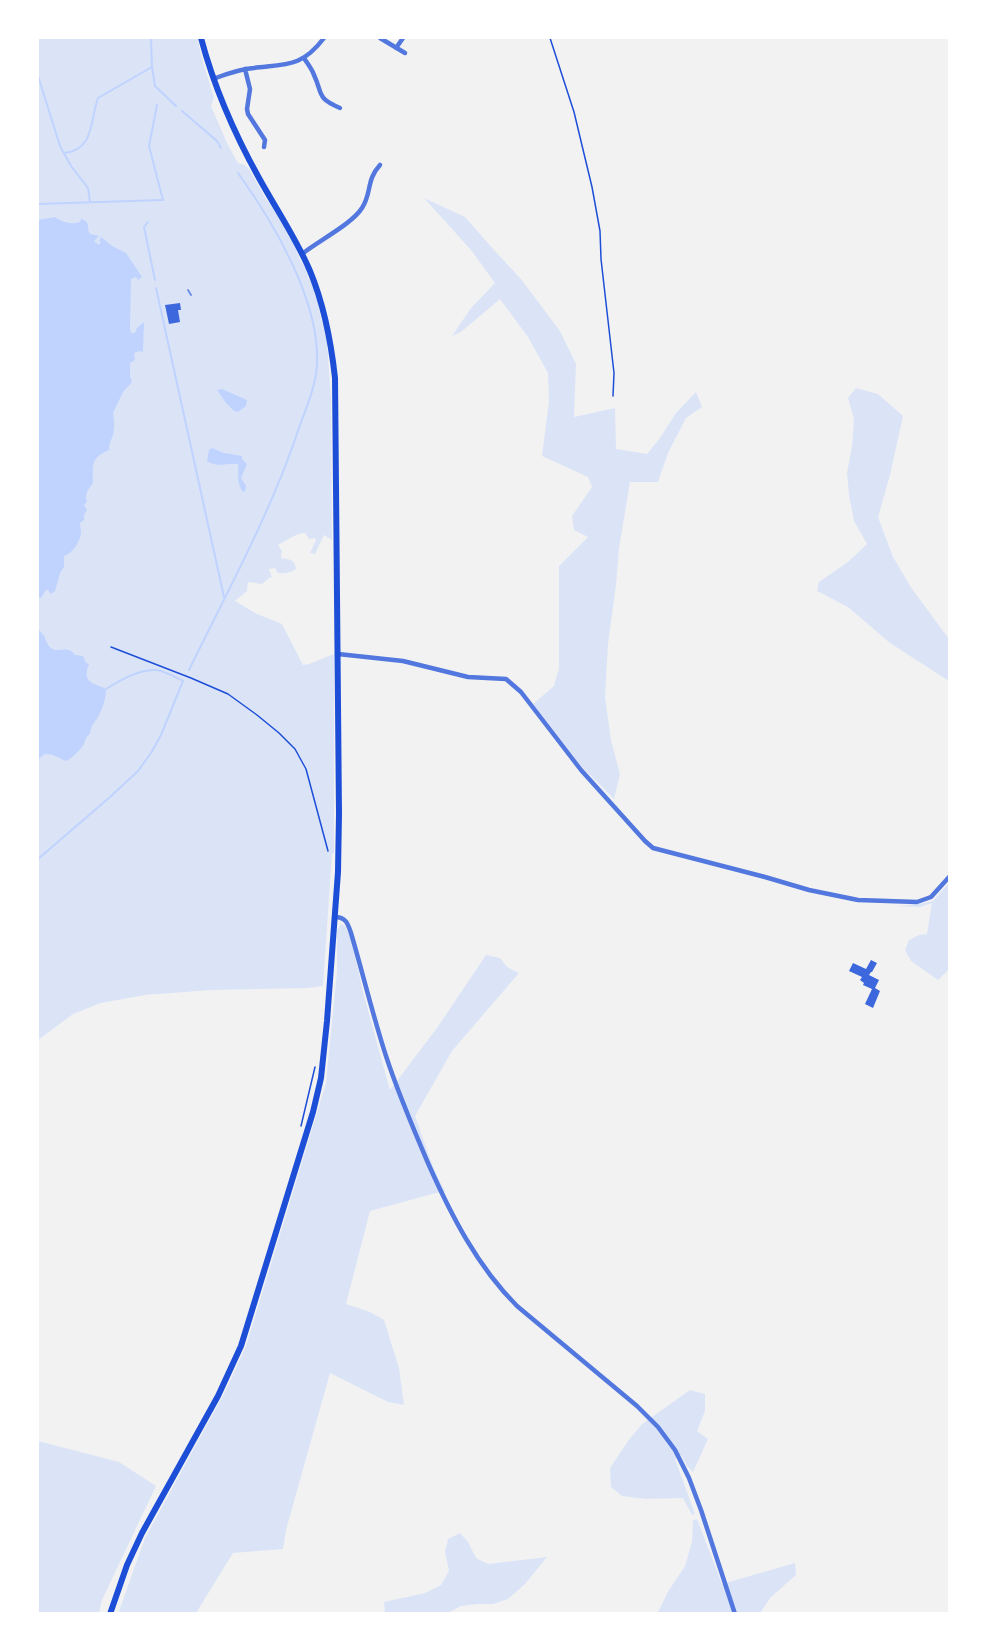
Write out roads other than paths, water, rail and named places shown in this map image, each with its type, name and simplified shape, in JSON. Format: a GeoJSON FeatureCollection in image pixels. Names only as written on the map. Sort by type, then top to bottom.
{"type":"FeatureCollection","features":[{"type":"Feature","properties":{"kind":"main road"},"geometry":{"type":"LineString","coordinates":[[110,1614],[127,1565],[142,1533],[222,1389],[251,1316],[306,1137],[321,1078],[335,917],[339,814],[338,654],[335,378],[331,342],[322,306],[302,254],[244,150],[224,108],[201,38]]}},
{"type":"Feature","properties":{"kind":"street"},"geometry":{"type":"LineString","coordinates":[[213,79],[245,69],[286,65],[304,58],[324,38]]}},
{"type":"Feature","properties":{"kind":"street"},"geometry":{"type":"LineString","coordinates":[[380,38],[405,53]]}},
{"type":"Feature","properties":{"kind":"street"},"geometry":{"type":"LineString","coordinates":[[396,48],[403,38]]}},
{"type":"Feature","properties":{"kind":"street"},"geometry":{"type":"LineString","coordinates":[[304,58],[313,72],[321,96],[340,108]]}},
{"type":"Feature","properties":{"kind":"street"},"geometry":{"type":"LineString","coordinates":[[245,69],[250,89],[248,114],[265,140],[264,147]]}},
{"type":"Feature","properties":{"kind":"street"},"geometry":{"type":"LineString","coordinates":[[302,254],[358,213],[366,199],[371,176],[380,165]]}},
{"type":"Feature","properties":{"kind":"street"},"geometry":{"type":"LineString","coordinates":[[338,654],[403,661],[468,677],[506,679],[521,692],[581,770],[653,848],[809,890],[858,900],[917,902],[931,897],[950,876]]}},
{"type":"Feature","properties":{"kind":"street"},"geometry":{"type":"LineString","coordinates":[[335,917],[346,921],[351,933],[386,1057],[409,1119],[440,1189],[476,1256],[490,1276],[518,1306],[637,1406],[658,1427],[675,1450],[689,1478],[735,1614]]}},
{"type":"Feature","properties":{"kind":"water"},"geometry":{"type":"Polygon","coordinates":[[[55,217],[70,223],[80,222],[81,219],[86,221],[90,234],[99,236],[94,241],[99,245],[101,237],[126,253],[142,277],[138,280],[136,277],[131,279],[130,329],[131,333],[135,333],[144,322],[143,352],[134,353],[135,360],[130,363],[132,382],[123,392],[113,413],[114,429],[109,450],[98,456],[94,463],[93,483],[84,505],[87,510],[84,520],[80,523],[79,540],[73,550],[64,556],[64,567],[55,591],[51,594],[46,590],[41,598],[38,597],[38,220],[55,217]]]}},
{"type":"Feature","properties":{"kind":"water"},"geometry":{"type":"Polygon","coordinates":[[[222,389],[247,400],[246,406],[238,412],[234,411],[217,390],[222,389]]]}},
{"type":"Feature","properties":{"kind":"water"},"geometry":{"type":"Polygon","coordinates":[[[212,448],[242,456],[247,464],[241,478],[246,486],[245,491],[243,492],[239,485],[238,464],[218,465],[207,461],[209,450],[212,448]]]}},
{"type":"Feature","properties":{"kind":"water"},"geometry":{"type":"Polygon","coordinates":[[[38,629],[54,650],[69,650],[75,655],[83,656],[89,664],[87,676],[90,682],[106,689],[103,706],[90,734],[80,749],[66,761],[47,754],[38,761],[38,629]]]}},
{"type":"Feature","properties":{"kind":"waterway"},"geometry":{"type":"LineString","coordinates":[[151,38],[152,67]]}},
{"type":"Feature","properties":{"kind":"waterway"},"geometry":{"type":"LineString","coordinates":[[64,153],[74,151],[86,140],[98,98],[152,67],[155,86],[176,106]]}},
{"type":"Feature","properties":{"kind":"waterway"},"geometry":{"type":"LineString","coordinates":[[38,76],[60,146],[71,166],[88,188],[90,202]]}},
{"type":"Feature","properties":{"kind":"waterway"},"geometry":{"type":"LineString","coordinates":[[38,204],[163,200],[149,146],[157,105]]}},
{"type":"Feature","properties":{"kind":"waterway"},"geometry":{"type":"LineString","coordinates":[[182,111],[217,141],[221,148]]}},
{"type":"Feature","properties":{"kind":"waterway"},"geometry":{"type":"LineString","coordinates":[[189,670],[249,550],[289,457],[313,388],[317,364],[316,340],[303,289],[280,239],[238,173]]}},
{"type":"Feature","properties":{"kind":"waterway"},"geometry":{"type":"LineString","coordinates":[[148,222],[144,227],[155,280]]}},
{"type":"Feature","properties":{"kind":"waterway"},"geometry":{"type":"LineString","coordinates":[[156,288],[224,597]]}},
{"type":"Feature","properties":{"kind":"waterway"},"geometry":{"type":"LineString","coordinates":[[38,859],[138,771],[161,735],[183,681],[163,672],[150,670],[130,676],[106,689]]}},
{"type":"Feature","properties":{"kind":"railway"},"geometry":{"type":"LineString","coordinates":[[188,290],[191,295]]}}]}
